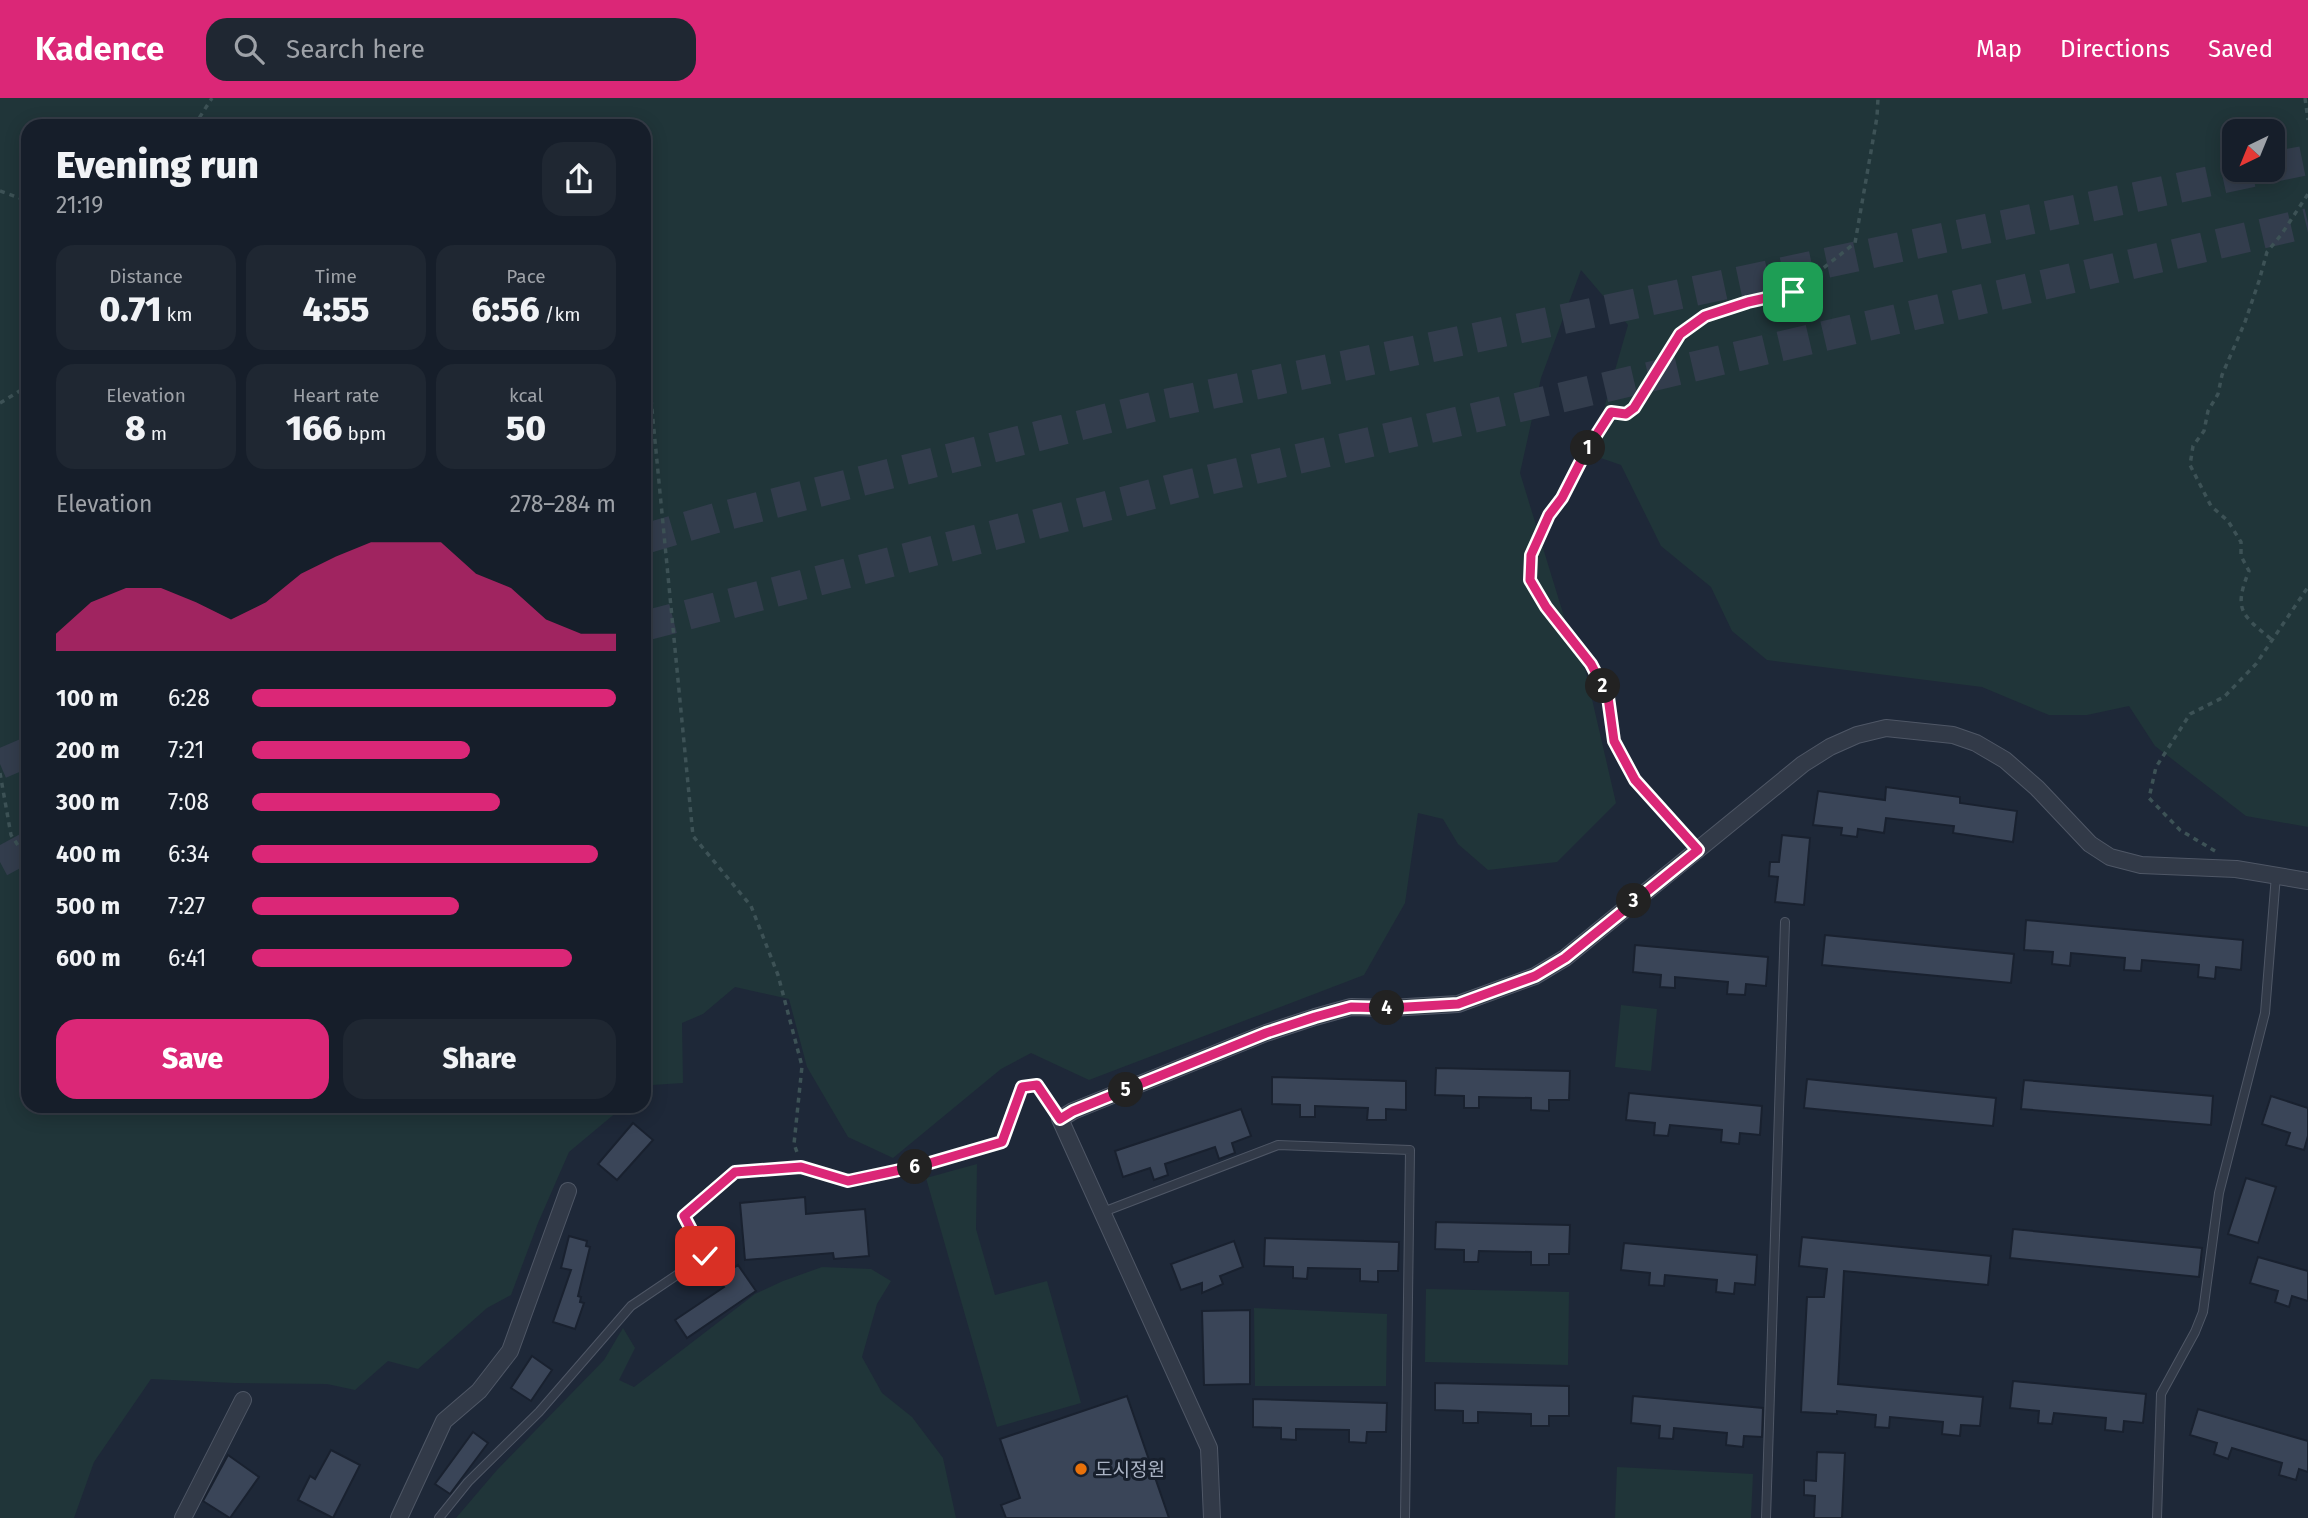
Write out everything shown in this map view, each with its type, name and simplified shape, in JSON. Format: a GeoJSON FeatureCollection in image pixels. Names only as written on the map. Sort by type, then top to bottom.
{"type":"FeatureCollection","features":[{"type":"Feature","properties":{"kind":"street"},"geometry":{"type":"LineString","coordinates":[[1212,1518],[1209,1448],[1060,1119],[1073,1111],[1254,1038],[1315,1017],[1351,1007],[1458,1004],[1535,976],[1565,958],[1803,764],[1830,747],[1857,735],[1886,728],[1953,735],[1976,743],[2005,760],[2037,788],[2090,844],[2110,857],[2140,866],[2236,869],[2308,881]]}},
{"type":"Feature","properties":{"kind":"street"},"geometry":{"type":"LineString","coordinates":[[400,1518],[444,1421],[479,1391],[510,1351],[568,1191]]}},
{"type":"Feature","properties":{"kind":"street"},"geometry":{"type":"LineString","coordinates":[[183,1518],[243,1400]]}},
{"type":"Feature","properties":{"kind":"lane"},"geometry":{"type":"LineString","coordinates":[[2157,1518],[2161,1394],[2203,1312],[2218,1193],[2265,1013],[2276,876]]}},
{"type":"Feature","properties":{"kind":"lane"},"geometry":{"type":"LineString","coordinates":[[1766,1518],[1785,922]]}},
{"type":"Feature","properties":{"kind":"lane"},"geometry":{"type":"LineString","coordinates":[[439,1518],[468,1482],[538,1412],[631,1306],[705,1256],[684,1216],[735,1172],[801,1167],[848,1181],[923,1165],[1002,1142],[1022,1087],[1037,1085],[1060,1119]]}},
{"type":"Feature","properties":{"kind":"lane"},"geometry":{"type":"LineString","coordinates":[[1103,1212],[1278,1145],[1410,1150],[1405,1518]]}},
{"type":"Feature","properties":{"kind":"path"},"geometry":{"type":"LineString","coordinates":[[198,119],[212,98]]}},
{"type":"Feature","properties":{"kind":"path"},"geometry":{"type":"LineString","coordinates":[[1698,850],[1635,780],[1614,741],[1608,697],[1591,664],[1546,607],[1530,580],[1531,555],[1549,515],[1562,498],[1586,451],[1611,412],[1626,414],[1634,408],[1680,334],[1705,316],[1748,302],[1793,292],[1855,243],[1878,98]]}},
{"type":"Feature","properties":{"kind":"path"},"geometry":{"type":"LineString","coordinates":[[2305,98],[2308,120]]}},
{"type":"Feature","properties":{"kind":"path"},"geometry":{"type":"LineString","coordinates":[[0,191],[21,198]]}},
{"type":"Feature","properties":{"kind":"path"},"geometry":{"type":"LineString","coordinates":[[2272,639],[2248,620],[2242,608],[2242,589],[2249,571],[2241,556],[2241,542],[2228,521],[2211,506],[2189,465],[2193,446],[2204,431],[2208,411],[2245,322],[2267,251],[2308,194]]}},
{"type":"Feature","properties":{"kind":"path"},"geometry":{"type":"LineString","coordinates":[[0,403],[21,390]]}},
{"type":"Feature","properties":{"kind":"path"},"geometry":{"type":"LineString","coordinates":[[651,399],[693,836],[751,906],[778,975],[802,1066],[794,1144],[801,1167]]}},
{"type":"Feature","properties":{"kind":"path"},"geometry":{"type":"LineString","coordinates":[[2223,856],[2180,830],[2149,799],[2156,767],[2190,714],[2224,696],[2256,664],[2308,587]]}},
{"type":"Feature","properties":{"kind":"path"},"geometry":{"type":"LineString","coordinates":[[0,773],[11,835],[21,850]]}},
{"type":"Feature","properties":{"kind":"green space"},"geometry":{"type":"Polygon","coordinates":[[[0,98],[2308,98],[2308,827],[2246,816],[2155,746],[2129,706],[2087,715],[2049,715],[1982,687],[1767,660],[1732,631],[1711,587],[1661,546],[1621,465],[1595,456],[1601,419],[1628,325],[1581,270],[1541,378],[1520,473],[1566,623],[1585,669],[1616,803],[1557,862],[1488,870],[1458,844],[1443,819],[1418,813],[1405,903],[1364,975],[1089,1080],[1031,1053],[1001,1069],[893,1158],[848,1137],[807,1067],[789,999],[735,987],[703,1014],[682,1023],[683,1083],[651,1086],[651,119],[21,119],[21,1113],[616,1113],[569,1152],[511,1295],[487,1308],[418,1369],[388,1361],[355,1390],[327,1384],[151,1379],[94,1462],[74,1518],[0,1518],[0,98]]]}},
{"type":"Feature","properties":{"kind":"green space"},"geometry":{"type":"Polygon","coordinates":[[[1621,1005],[1657,1009],[1651,1071],[1615,1067],[1621,1005]]]}},
{"type":"Feature","properties":{"kind":"green space"},"geometry":{"type":"Polygon","coordinates":[[[977,1164],[976,1229],[995,1295],[1047,1281],[1081,1403],[997,1427],[926,1178],[977,1164]]]}},
{"type":"Feature","properties":{"kind":"green space"},"geometry":{"type":"Polygon","coordinates":[[[822,1267],[871,1269],[891,1281],[877,1304],[862,1357],[882,1393],[912,1417],[943,1458],[956,1518],[456,1518],[497,1470],[604,1360],[623,1328],[635,1348],[619,1380],[634,1387],[755,1294],[822,1267]]]}},
{"type":"Feature","properties":{"kind":"green space"},"geometry":{"type":"Polygon","coordinates":[[[1426,1289],[1569,1292],[1568,1365],[1425,1362],[1426,1289]]]}},
{"type":"Feature","properties":{"kind":"green space"},"geometry":{"type":"Polygon","coordinates":[[[1254,1308],[1387,1314],[1386,1386],[1255,1386],[1254,1308]]]}},
{"type":"Feature","properties":{"kind":"green space"},"geometry":{"type":"Polygon","coordinates":[[[1617,1467],[1753,1474],[1751,1518],[1615,1518],[1617,1467]]]}},
{"type":"Feature","properties":{"kind":"building"},"geometry":{"type":"Polygon","coordinates":[[[1886,787],[1960,797],[1960,803],[2017,811],[2013,842],[1953,833],[1954,826],[1886,818],[1884,833],[1858,829],[1857,837],[1841,835],[1842,828],[1813,825],[1818,791],[1885,800],[1886,787]]]}},
{"type":"Feature","properties":{"kind":"building"},"geometry":{"type":"Polygon","coordinates":[[[1782,835],[1810,838],[1804,905],[1775,902],[1778,877],[1769,876],[1770,862],[1779,862],[1782,835]]]}},
{"type":"Feature","properties":{"kind":"building"},"geometry":{"type":"Polygon","coordinates":[[[2026,920],[2243,940],[2241,970],[2216,967],[2215,979],[2198,977],[2199,965],[2142,960],[2141,971],[2124,970],[2125,958],[2071,953],[2070,966],[2052,964],[2053,952],[2024,950],[2026,920]]]}},
{"type":"Feature","properties":{"kind":"building"},"geometry":{"type":"Polygon","coordinates":[[[1825,935],[2014,954],[2011,983],[1822,965],[1825,935]]]}},
{"type":"Feature","properties":{"kind":"building"},"geometry":{"type":"Polygon","coordinates":[[[1635,945],[1768,957],[1766,986],[1746,984],[1745,995],[1727,994],[1728,982],[1675,977],[1675,988],[1660,987],[1661,975],[1633,972],[1635,945]]]}},
{"type":"Feature","properties":{"kind":"building"},"geometry":{"type":"Polygon","coordinates":[[[1436,1068],[1570,1071],[1569,1100],[1549,1100],[1549,1111],[1531,1110],[1531,1098],[1479,1097],[1479,1108],[1464,1108],[1464,1096],[1435,1095],[1436,1068]]]}},
{"type":"Feature","properties":{"kind":"building"},"geometry":{"type":"Polygon","coordinates":[[[1272,1077],[1406,1081],[1406,1110],[1386,1109],[1386,1120],[1367,1120],[1368,1108],[1315,1106],[1315,1117],[1300,1117],[1300,1105],[1272,1104],[1272,1077]]]}},
{"type":"Feature","properties":{"kind":"building"},"geometry":{"type":"Polygon","coordinates":[[[1807,1079],[1996,1098],[1993,1126],[1804,1108],[1807,1079]]]}},
{"type":"Feature","properties":{"kind":"building"},"geometry":{"type":"Polygon","coordinates":[[[2024,1080],[2213,1096],[2211,1125],[2021,1109],[2024,1080]]]}},
{"type":"Feature","properties":{"kind":"building"},"geometry":{"type":"Polygon","coordinates":[[[1629,1093],[1762,1106],[1760,1135],[1740,1133],[1739,1144],[1721,1142],[1722,1130],[1670,1125],[1668,1136],[1654,1135],[1655,1123],[1626,1120],[1629,1093]]]}},
{"type":"Feature","properties":{"kind":"building"},"geometry":{"type":"Polygon","coordinates":[[[2271,1096],[2308,1108],[2308,1136],[2304,1150],[2286,1145],[2290,1133],[2262,1124],[2271,1096]]]}},
{"type":"Feature","properties":{"kind":"building"},"geometry":{"type":"Polygon","coordinates":[[[1241,1109],[1251,1136],[1232,1143],[1235,1153],[1219,1159],[1215,1147],[1165,1164],[1168,1175],[1154,1180],[1150,1168],[1123,1177],[1115,1151],[1241,1109]]]}},
{"type":"Feature","properties":{"kind":"building"},"geometry":{"type":"Polygon","coordinates":[[[633,1123],[653,1140],[617,1180],[598,1164],[633,1123]]]}},
{"type":"Feature","properties":{"kind":"building"},"geometry":{"type":"Polygon","coordinates":[[[2246,1178],[2276,1187],[2258,1243],[2228,1234],[2246,1178]]]}},
{"type":"Feature","properties":{"kind":"building"},"geometry":{"type":"Polygon","coordinates":[[[805,1197],[806,1214],[865,1209],[869,1256],[834,1259],[833,1253],[745,1260],[740,1203],[805,1197]]]}},
{"type":"Feature","properties":{"kind":"building"},"geometry":{"type":"Polygon","coordinates":[[[1436,1222],[1570,1225],[1569,1254],[1549,1254],[1549,1265],[1531,1265],[1531,1252],[1479,1251],[1478,1262],[1464,1262],[1464,1250],[1435,1249],[1436,1222]]]}},
{"type":"Feature","properties":{"kind":"building"},"geometry":{"type":"Polygon","coordinates":[[[2013,1229],[2202,1248],[2199,1277],[2010,1258],[2013,1229]]]}},
{"type":"Feature","properties":{"kind":"building"},"geometry":{"type":"Polygon","coordinates":[[[569,1236],[587,1241],[586,1246],[590,1247],[578,1296],[581,1297],[580,1302],[584,1303],[575,1329],[553,1322],[571,1270],[561,1268],[569,1236]]]}},
{"type":"Feature","properties":{"kind":"building"},"geometry":{"type":"Polygon","coordinates":[[[1802,1237],[1991,1256],[1988,1285],[1844,1271],[1838,1384],[1983,1397],[1980,1426],[1961,1425],[1960,1436],[1942,1434],[1943,1422],[1890,1417],[1889,1428],[1875,1427],[1876,1415],[1837,1411],[1837,1414],[1801,1412],[1807,1297],[1824,1297],[1827,1269],[1799,1266],[1802,1237]]]}},
{"type":"Feature","properties":{"kind":"building"},"geometry":{"type":"Polygon","coordinates":[[[1265,1238],[1399,1242],[1398,1271],[1378,1271],[1378,1282],[1360,1281],[1360,1269],[1308,1268],[1307,1279],[1293,1278],[1293,1267],[1264,1266],[1265,1238]]]}},
{"type":"Feature","properties":{"kind":"building"},"geometry":{"type":"Polygon","coordinates":[[[1234,1241],[1243,1267],[1220,1276],[1223,1284],[1202,1293],[1202,1283],[1181,1290],[1171,1264],[1234,1241]]]}},
{"type":"Feature","properties":{"kind":"building"},"geometry":{"type":"Polygon","coordinates":[[[1624,1243],[1757,1255],[1755,1285],[1735,1283],[1734,1294],[1716,1292],[1717,1280],[1665,1275],[1664,1286],[1649,1285],[1650,1273],[1621,1270],[1624,1243]]]}},
{"type":"Feature","properties":{"kind":"building"},"geometry":{"type":"Polygon","coordinates":[[[2258,1257],[2308,1271],[2308,1301],[2292,1296],[2289,1307],[2275,1302],[2278,1291],[2250,1283],[2258,1257]]]}},
{"type":"Feature","properties":{"kind":"building"},"geometry":{"type":"Polygon","coordinates":[[[738,1265],[756,1291],[687,1338],[675,1320],[724,1287],[718,1279],[738,1265]]]}},
{"type":"Feature","properties":{"kind":"building"},"geometry":{"type":"Polygon","coordinates":[[[1250,1310],[1250,1384],[1204,1385],[1202,1311],[1250,1310]]]}},
{"type":"Feature","properties":{"kind":"building"},"geometry":{"type":"Polygon","coordinates":[[[532,1356],[552,1370],[531,1401],[511,1388],[532,1356]]]}},
{"type":"Feature","properties":{"kind":"building"},"geometry":{"type":"Polygon","coordinates":[[[2013,1381],[2146,1394],[2143,1423],[2124,1421],[2123,1432],[2105,1430],[2106,1418],[2054,1413],[2052,1424],[2038,1423],[2039,1411],[2010,1408],[2013,1381]]]}},
{"type":"Feature","properties":{"kind":"building"},"geometry":{"type":"Polygon","coordinates":[[[1435,1383],[1569,1386],[1569,1416],[1549,1416],[1549,1426],[1531,1426],[1531,1414],[1478,1412],[1478,1423],[1463,1423],[1463,1411],[1435,1410],[1435,1383]]]}},
{"type":"Feature","properties":{"kind":"building","name":"도시정원"},"geometry":{"type":"Polygon","coordinates":[[[1127,1396],[1169,1518],[1006,1518],[1001,1505],[1020,1498],[1000,1439],[1127,1396]]]}},
{"type":"Feature","properties":{"kind":"building"},"geometry":{"type":"Polygon","coordinates":[[[1633,1396],[1763,1408],[1762,1437],[1744,1436],[1743,1447],[1726,1445],[1727,1433],[1674,1428],[1673,1439],[1659,1438],[1660,1426],[1631,1423],[1633,1396]]]}},
{"type":"Feature","properties":{"kind":"building"},"geometry":{"type":"Polygon","coordinates":[[[1253,1399],[1387,1403],[1386,1432],[1367,1432],[1366,1443],[1349,1442],[1349,1430],[1296,1429],[1296,1440],[1281,1439],[1281,1428],[1253,1427],[1253,1399]]]}},
{"type":"Feature","properties":{"kind":"building"},"geometry":{"type":"Polygon","coordinates":[[[2198,1409],[2308,1441],[2308,1472],[2299,1469],[2296,1480],[2279,1475],[2282,1463],[2232,1448],[2228,1459],[2214,1454],[2217,1443],[2190,1435],[2198,1409]]]}},
{"type":"Feature","properties":{"kind":"building"},"geometry":{"type":"Polygon","coordinates":[[[473,1432],[488,1443],[450,1494],[435,1484],[473,1432]]]}},
{"type":"Feature","properties":{"kind":"building"},"geometry":{"type":"Polygon","coordinates":[[[331,1450],[360,1465],[333,1518],[298,1500],[310,1476],[315,1479],[331,1450]]]}},
{"type":"Feature","properties":{"kind":"building"},"geometry":{"type":"Polygon","coordinates":[[[1817,1452],[1845,1453],[1842,1518],[1814,1518],[1815,1496],[1804,1495],[1804,1480],[1816,1481],[1817,1452]]]}},
{"type":"Feature","properties":{"kind":"building"},"geometry":{"type":"Polygon","coordinates":[[[228,1455],[259,1477],[230,1518],[203,1501],[228,1455]]]}},
{"type":"Feature","properties":{"kind":"tunnel"},"geometry":{"type":"LineString","coordinates":[[2286,164],[2308,160]]}},
{"type":"Feature","properties":{"kind":"tunnel"},"geometry":{"type":"LineString","coordinates":[[651,537],[1160,405],[2222,179]]}},
{"type":"Feature","properties":{"kind":"tunnel"},"geometry":{"type":"LineString","coordinates":[[651,624],[1195,483],[2308,223]]}},
{"type":"Feature","properties":{"kind":"tunnel"},"geometry":{"type":"LineString","coordinates":[[0,764],[21,755]]}},
{"type":"Feature","properties":{"kind":"tunnel"},"geometry":{"type":"LineString","coordinates":[[0,862],[21,851]]}},
{"type":"Feature","properties":{"kind":"place","name":"도시정원"},"geometry":{"type":"Point","coordinates":[1081,1469]}},
{"type":"Feature","properties":{"kind":"route"},"geometry":{"type":"LineString","coordinates":[[705,1256],[684,1216],[735,1172],[801,1167],[848,1181],[923,1165],[1002,1142],[1022,1087],[1037,1085],[1060,1119],[1073,1111],[1266,1033],[1315,1017],[1351,1007],[1458,1004],[1535,976],[1565,958],[1698,850],[1635,780],[1614,741],[1608,697],[1591,664],[1546,607],[1530,580],[1531,555],[1549,515],[1562,498],[1586,451],[1611,412],[1626,414],[1634,408],[1680,334],[1705,316],[1748,302],[1793,292]]}}]}
